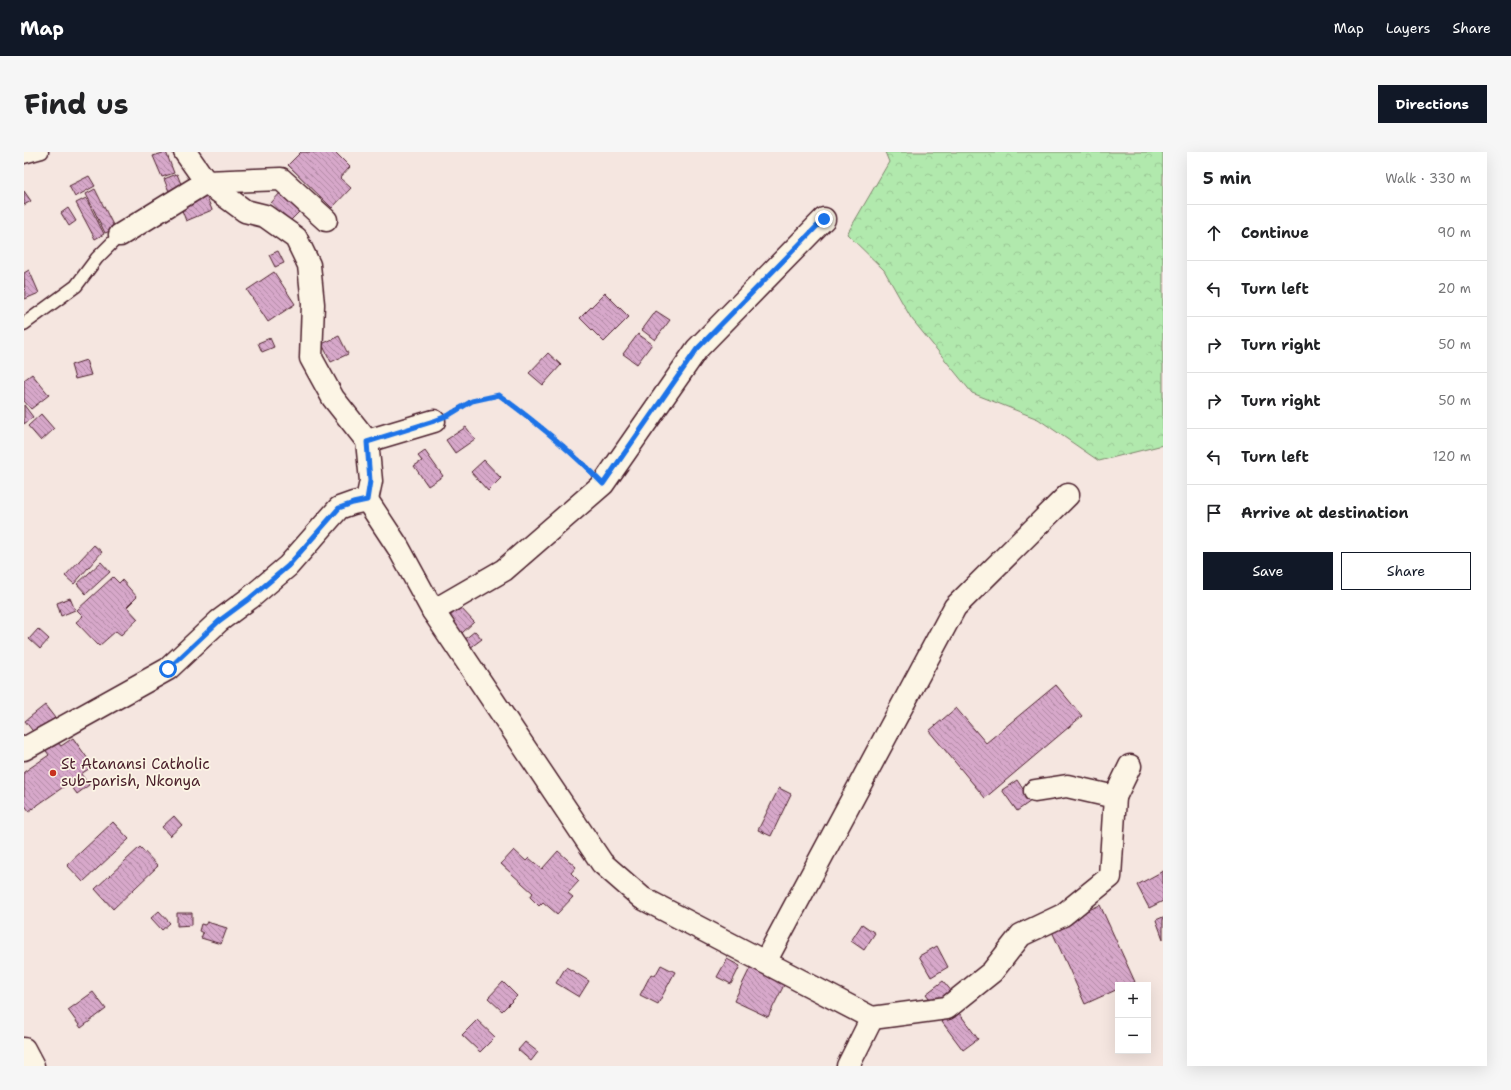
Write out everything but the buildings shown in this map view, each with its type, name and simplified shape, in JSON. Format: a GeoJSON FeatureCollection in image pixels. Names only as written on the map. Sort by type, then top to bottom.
{"type":"FeatureCollection","features":[{"type":"Feature","properties":{"kind":"street"},"geometry":{"type":"LineString","coordinates":[[185,152],[206,182],[245,211],[265,216],[296,238],[309,265],[313,304],[311,358],[333,398],[367,442],[370,481],[367,500],[398,547],[433,611],[602,863],[642,898],[872,1018],[947,1008],[992,972],[1021,935],[1063,915],[1110,877],[1115,797],[1130,766]]}},
{"type":"Feature","properties":{"kind":"street"},"geometry":{"type":"LineString","coordinates":[[120,236],[206,182],[281,179],[326,220]]}},
{"type":"Feature","properties":{"kind":"street"},"geometry":{"type":"LineString","coordinates":[[433,611],[504,570],[603,484],[697,349],[824,219]]}},
{"type":"Feature","properties":{"kind":"street"},"geometry":{"type":"LineString","coordinates":[[367,442],[434,421]]}},
{"type":"Feature","properties":{"kind":"street"},"geometry":{"type":"LineString","coordinates":[[766,962],[955,607],[1068,494]]}},
{"type":"Feature","properties":{"kind":"street"},"geometry":{"type":"LineString","coordinates":[[24,749],[168,669],[219,621],[250,598],[288,566],[339,508],[367,500]]}},
{"type":"Feature","properties":{"kind":"street"},"geometry":{"type":"LineString","coordinates":[[1035,791],[1067,786],[1115,797]]}},
{"type":"Feature","properties":{"kind":"street"},"geometry":{"type":"LineString","coordinates":[[848,1066],[872,1018]]}},
{"type":"Feature","properties":{"kind":"street"},"geometry":{"type":"LineString","coordinates":[[24,1049],[33,1066]]}},
{"type":"Feature","properties":{"kind":"lane"},"geometry":{"type":"LineString","coordinates":[[24,157],[42,152]]}},
{"type":"Feature","properties":{"kind":"lane"},"geometry":{"type":"LineString","coordinates":[[24,324],[76,286],[96,258],[120,236]]}},
{"type":"Feature","properties":{"kind":"path"},"geometry":{"type":"LineString","coordinates":[[434,421],[449,415],[472,401],[499,395],[578,458],[603,484]]}},
{"type":"Feature","properties":{"kind":"green space"},"geometry":{"type":"Polygon","coordinates":[[[885,152],[1163,152],[1163,445],[1099,461],[1038,419],[972,393],[911,318],[884,270],[847,234],[889,162],[885,152]]]}},
{"type":"Feature","properties":{"kind":"place","name":"St Atanansi Catholic sub-parish, Nkonya"},"geometry":{"type":"Point","coordinates":[53,773]}},
{"type":"Feature","properties":{"kind":"route"},"geometry":{"type":"LineString","coordinates":[[168,669],[219,621],[250,598],[288,566],[339,508],[367,500],[370,481],[367,442],[434,421],[449,415],[472,401],[499,395],[578,458],[603,484],[697,349],[824,219]]}}]}
